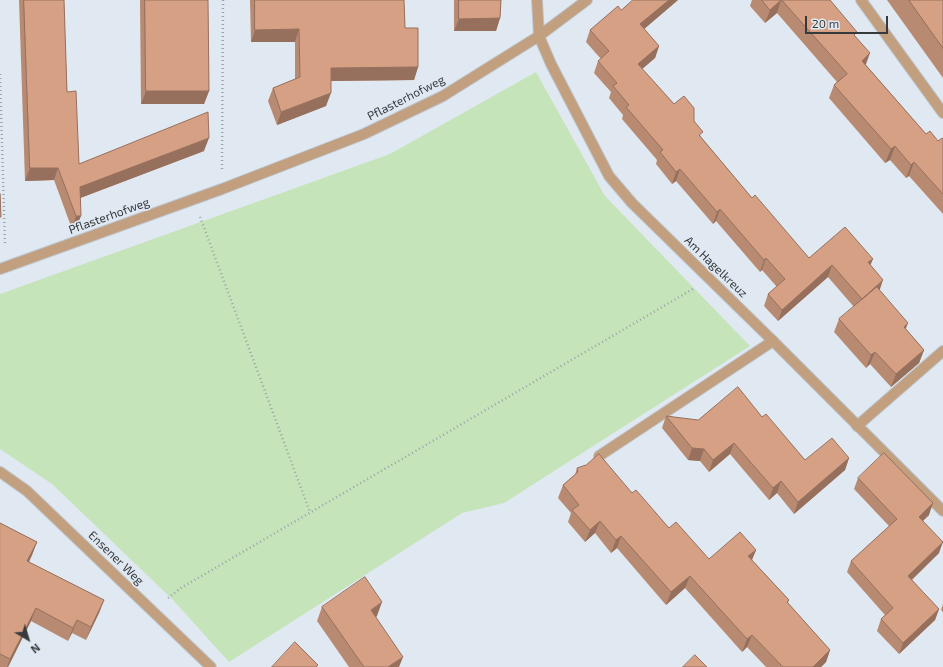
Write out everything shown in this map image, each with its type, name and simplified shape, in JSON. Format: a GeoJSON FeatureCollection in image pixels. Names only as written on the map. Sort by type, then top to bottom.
{"type":"FeatureCollection","features":[{"type":"Feature","properties":{"kind":"street","name":"Am Hagelkreuz"},"geometry":{"type":"LineString","coordinates":[[537,0],[539,36],[551,64],[609,176],[632,203],[773,341],[943,512]]}},
{"type":"Feature","properties":{"kind":"street","name":"Pflasterhofweg"},"geometry":{"type":"LineString","coordinates":[[3,268],[222,189],[364,134],[442,96],[539,36],[587,0]]}},
{"type":"Feature","properties":{"kind":"street"},"geometry":{"type":"LineString","coordinates":[[861,0],[943,113]]}},
{"type":"Feature","properties":{"kind":"street"},"geometry":{"type":"LineString","coordinates":[[599,456],[773,341]]}},
{"type":"Feature","properties":{"kind":"street"},"geometry":{"type":"LineString","coordinates":[[857,426],[943,351]]}},
{"type":"Feature","properties":{"kind":"street","name":"Ensener Weg"},"geometry":{"type":"LineString","coordinates":[[0,472],[27,491],[211,667]]}},
{"type":"Feature","properties":{"kind":"path"},"geometry":{"type":"LineString","coordinates":[[222,189],[223,0]]}},
{"type":"Feature","properties":{"kind":"path"},"geometry":{"type":"LineString","coordinates":[[0,74],[3,268]]}},
{"type":"Feature","properties":{"kind":"path"},"geometry":{"type":"LineString","coordinates":[[194,199],[310,512]]}},
{"type":"Feature","properties":{"kind":"path"},"geometry":{"type":"LineString","coordinates":[[151,610],[181,588],[710,279]]}},
{"type":"Feature","properties":{"kind":"green space"},"geometry":{"type":"Polygon","coordinates":[[[536,72],[605,196],[750,346],[504,503],[462,513],[229,662],[172,599],[52,484],[0,449],[0,294],[390,154],[536,72]]]}},
{"type":"Feature","properties":{"kind":"building"},"geometry":{"type":"Polygon","coordinates":[[[24,0],[64,0],[67,92],[76,91],[79,164],[208,112],[209,138],[80,187],[81,216],[76,216],[58,168],[30,168],[24,0]]]}},
{"type":"Feature","properties":{"kind":"building"},"geometry":{"type":"Polygon","coordinates":[[[145,0],[208,0],[209,91],[146,91],[145,0]]]}},
{"type":"Feature","properties":{"kind":"building"},"geometry":{"type":"Polygon","coordinates":[[[255,0],[404,0],[405,28],[418,28],[418,67],[331,68],[331,93],[281,112],[273,88],[300,77],[299,29],[255,30],[255,0]]]}},
{"type":"Feature","properties":{"kind":"building"},"geometry":{"type":"Polygon","coordinates":[[[459,0],[501,0],[500,18],[459,19],[459,0]]]}},
{"type":"Feature","properties":{"kind":"building"},"geometry":{"type":"Polygon","coordinates":[[[633,0],[669,0],[640,24],[659,46],[638,64],[674,104],[684,96],[694,108],[694,121],[703,132],[699,135],[752,198],[755,195],[809,258],[845,227],[873,259],[868,262],[883,280],[862,299],[832,265],[782,310],[768,294],[785,279],[766,258],[764,260],[720,209],[717,212],[680,169],[676,172],[660,152],[663,150],[626,107],[629,105],[613,86],[617,83],[598,61],[609,51],[590,30],[618,6],[621,10],[633,0]]]}},
{"type":"Feature","properties":{"kind":"building"},"geometry":{"type":"Polygon","coordinates":[[[762,0],[781,0],[770,10],[762,0]]]}},
{"type":"Feature","properties":{"kind":"building"},"geometry":{"type":"Polygon","coordinates":[[[782,0],[830,0],[857,32],[854,35],[870,53],[862,61],[926,134],[930,131],[938,141],[942,138],[943,139],[943,194],[914,162],[911,165],[895,146],[891,149],[834,85],[847,74],[782,0]]]}},
{"type":"Feature","properties":{"kind":"building"},"geometry":{"type":"Polygon","coordinates":[[[909,0],[943,0],[943,48],[909,0]]]}},
{"type":"Feature","properties":{"kind":"building"},"geometry":{"type":"Polygon","coordinates":[[[0,194],[1,217],[0,217],[0,194]]]}},
{"type":"Feature","properties":{"kind":"building"},"geometry":{"type":"Polygon","coordinates":[[[877,287],[908,323],[904,327],[924,350],[896,374],[875,352],[871,355],[839,319],[877,287]]]}},
{"type":"Feature","properties":{"kind":"building"},"geometry":{"type":"Polygon","coordinates":[[[738,387],[762,417],[766,414],[805,460],[832,438],[849,458],[798,502],[781,481],[773,488],[734,443],[713,460],[704,449],[692,448],[666,416],[698,420],[738,387]]]}},
{"type":"Feature","properties":{"kind":"building"},"geometry":{"type":"Polygon","coordinates":[[[884,453],[933,503],[919,517],[943,542],[908,576],[939,609],[903,643],[881,619],[893,608],[851,561],[897,519],[858,478],[884,453]]]}},
{"type":"Feature","properties":{"kind":"building"},"geometry":{"type":"Polygon","coordinates":[[[599,454],[632,493],[636,490],[669,528],[676,522],[709,559],[740,532],[756,550],[748,556],[789,600],[787,602],[830,650],[813,667],[783,667],[752,635],[747,639],[690,576],[671,592],[621,536],[616,540],[600,521],[590,530],[572,510],[579,505],[563,485],[578,472],[577,468],[586,465],[599,454]]]}},
{"type":"Feature","properties":{"kind":"building"},"geometry":{"type":"Polygon","coordinates":[[[0,523],[37,542],[27,561],[104,600],[91,627],[77,620],[73,628],[36,608],[10,659],[0,654],[0,523]]]}},
{"type":"Feature","properties":{"kind":"building"},"geometry":{"type":"Polygon","coordinates":[[[365,577],[382,602],[371,610],[403,657],[388,667],[364,667],[322,607],[365,577]]]}},
{"type":"Feature","properties":{"kind":"building"},"geometry":{"type":"Polygon","coordinates":[[[295,642],[318,665],[316,667],[272,667],[295,642]]]}},
{"type":"Feature","properties":{"kind":"building"},"geometry":{"type":"Polygon","coordinates":[[[695,655],[707,667],[683,667],[695,655]]]}}]}
